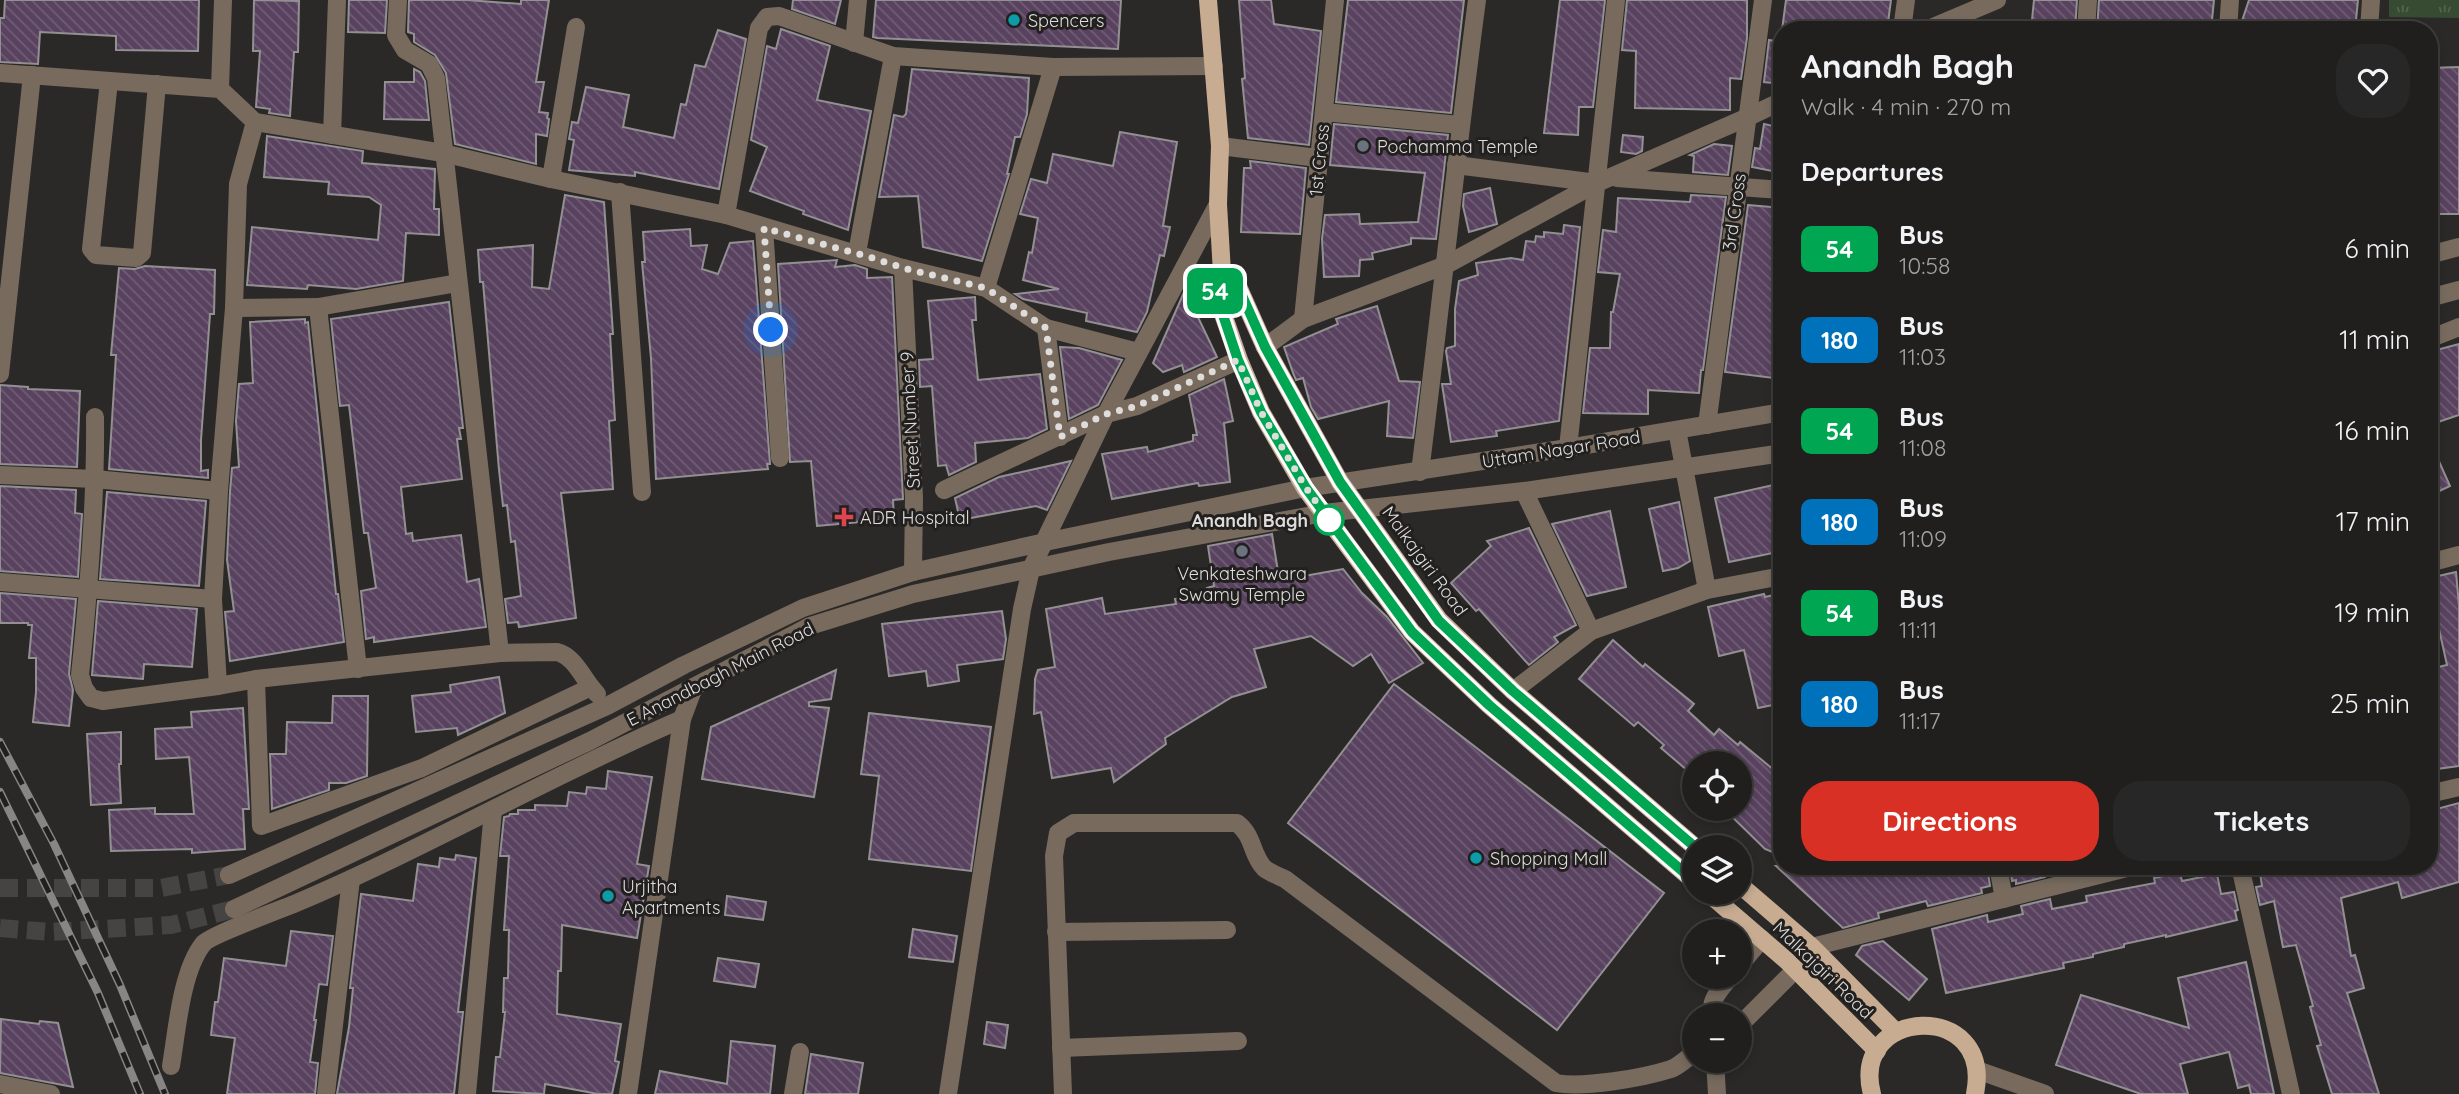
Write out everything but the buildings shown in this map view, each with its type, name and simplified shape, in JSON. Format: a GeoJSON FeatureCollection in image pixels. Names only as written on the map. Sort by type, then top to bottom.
{"type":"FeatureCollection","features":[{"type":"Feature","properties":{"kind":"main road"},"geometry":{"type":"LineString","coordinates":[[1208,0],[1220,146],[1218,204],[1222,273],[1215,291],[1238,360],[1261,412],[1306,488],[1412,632],[1489,705],[1682,871]]}},
{"type":"Feature","properties":{"kind":"main road","name":"Malkajgiri Road"},"geometry":{"type":"LineString","coordinates":[[1222,273],[1236,282],[1265,347],[1340,482],[1439,621],[1513,691],[1682,836]]}},
{"type":"Feature","properties":{"kind":"main road","name":"Malkajgiri Road"},"geometry":{"type":"LineString","coordinates":[[1752,895],[1812,947],[1896,1032]]}},
{"type":"Feature","properties":{"kind":"main road","name":"Malkajgiri Road"},"geometry":{"type":"LineString","coordinates":[[1722,905],[1796,969],[1877,1051]]}},
{"type":"Feature","properties":{"kind":"main road"},"geometry":{"type":"LineString","coordinates":[[1872,1094],[1870,1078],[1877,1051],[1885,1040],[1896,1032],[1921,1024],[1947,1029],[1967,1046],[1977,1070],[1975,1094]]}},
{"type":"Feature","properties":{"kind":"street"},"geometry":{"type":"LineString","coordinates":[[220,89],[223,0]]}},
{"type":"Feature","properties":{"kind":"street"},"geometry":{"type":"LineString","coordinates":[[332,135],[337,0]]}},
{"type":"Feature","properties":{"kind":"street"},"geometry":{"type":"LineString","coordinates":[[398,0],[396,35],[405,50],[429,64],[436,78],[500,653]]}},
{"type":"Feature","properties":{"kind":"street"},"geometry":{"type":"LineString","coordinates":[[854,43],[858,0]]}},
{"type":"Feature","properties":{"kind":"street","name":"1st Cross"},"geometry":{"type":"LineString","coordinates":[[1303,319],[1335,0]]}},
{"type":"Feature","properties":{"kind":"street"},"geometry":{"type":"LineString","coordinates":[[1420,471],[1477,0]]}},
{"type":"Feature","properties":{"kind":"street"},"geometry":{"type":"LineString","coordinates":[[1568,448],[1605,180],[1616,0]]}},
{"type":"Feature","properties":{"kind":"street","name":"3rd Cross"},"geometry":{"type":"LineString","coordinates":[[1707,425],[1763,0]]}},
{"type":"Feature","properties":{"kind":"street"},"geometry":{"type":"LineString","coordinates":[[1903,21],[1906,0]]}},
{"type":"Feature","properties":{"kind":"street"},"geometry":{"type":"LineString","coordinates":[[1947,21],[1997,0]]}},
{"type":"Feature","properties":{"kind":"street"},"geometry":{"type":"LineString","coordinates":[[2087,21],[2088,0]]}},
{"type":"Feature","properties":{"kind":"street"},"geometry":{"type":"LineString","coordinates":[[2229,21],[2230,0]]}},
{"type":"Feature","properties":{"kind":"street"},"geometry":{"type":"LineString","coordinates":[[2370,21],[2371,0]]}},
{"type":"Feature","properties":{"kind":"street"},"geometry":{"type":"LineString","coordinates":[[726,215],[759,28],[767,17],[779,16],[893,56],[1053,67],[1214,66]]}},
{"type":"Feature","properties":{"kind":"street"},"geometry":{"type":"LineString","coordinates":[[551,179],[576,27]]}},
{"type":"Feature","properties":{"kind":"street"},"geometry":{"type":"LineString","coordinates":[[857,253],[893,56]]}},
{"type":"Feature","properties":{"kind":"street"},"geometry":{"type":"LineString","coordinates":[[986,288],[1053,67]]}},
{"type":"Feature","properties":{"kind":"street"},"geometry":{"type":"LineString","coordinates":[[0,73],[220,89],[255,122],[443,153],[551,179],[726,215],[903,268],[986,288],[1046,328],[1138,352]]}},
{"type":"Feature","properties":{"kind":"street"},"geometry":{"type":"LineString","coordinates":[[0,374],[32,75]]}},
{"type":"Feature","properties":{"kind":"street"},"geometry":{"type":"LineString","coordinates":[[109,81],[91,249],[96,254],[136,258],[142,253],[157,84]]}},
{"type":"Feature","properties":{"kind":"street"},"geometry":{"type":"LineString","coordinates":[[1265,347],[1303,319],[1446,265],[1605,180],[1773,105]]}},
{"type":"Feature","properties":{"kind":"street"},"geometry":{"type":"LineString","coordinates":[[1324,112],[1460,125]]}},
{"type":"Feature","properties":{"kind":"street"},"geometry":{"type":"LineString","coordinates":[[218,686],[213,599],[234,308],[237,184],[255,122]]}},
{"type":"Feature","properties":{"kind":"street"},"geometry":{"type":"LineString","coordinates":[[1220,146],[1318,158]]}},
{"type":"Feature","properties":{"kind":"street"},"geometry":{"type":"LineString","coordinates":[[1455,165],[1605,180],[1773,189]]}},
{"type":"Feature","properties":{"kind":"street"},"geometry":{"type":"LineString","coordinates":[[620,192],[642,492]]}},
{"type":"Feature","properties":{"kind":"street"},"geometry":{"type":"LineString","coordinates":[[948,1094],[1022,609],[1031,569],[1106,414],[1218,204]]}},
{"type":"Feature","properties":{"kind":"street"},"geometry":{"type":"LineString","coordinates":[[764,228],[780,458]]}},
{"type":"Feature","properties":{"kind":"street"},"geometry":{"type":"LineString","coordinates":[[2438,246],[2459,240]]}},
{"type":"Feature","properties":{"kind":"street"},"geometry":{"type":"LineString","coordinates":[[2438,253],[2459,247]]}},
{"type":"Feature","properties":{"kind":"street","name":"Street Number 9"},"geometry":{"type":"LineString","coordinates":[[903,268],[914,498],[913,572]]}},
{"type":"Feature","properties":{"kind":"street"},"geometry":{"type":"LineString","coordinates":[[234,308],[318,307],[458,283]]}},
{"type":"Feature","properties":{"kind":"street"},"geometry":{"type":"LineString","coordinates":[[2438,296],[2459,290]]}},
{"type":"Feature","properties":{"kind":"street"},"geometry":{"type":"LineString","coordinates":[[318,307],[358,669]]}},
{"type":"Feature","properties":{"kind":"street"},"geometry":{"type":"LineString","coordinates":[[2438,335],[2459,327]]}},
{"type":"Feature","properties":{"kind":"street"},"geometry":{"type":"LineString","coordinates":[[1046,328],[1060,437]]}},
{"type":"Feature","properties":{"kind":"street"},"geometry":{"type":"LineString","coordinates":[[944,490],[1106,414],[1137,406],[1238,360]]}},
{"type":"Feature","properties":{"kind":"street","name":"Uttam Nagar Road"},"geometry":{"type":"LineString","coordinates":[[1340,482],[1773,414]]}},
{"type":"Feature","properties":{"kind":"street"},"geometry":{"type":"LineString","coordinates":[[95,417],[95,479],[89,588],[80,675],[91,698],[103,701],[256,679],[500,653],[556,652],[565,654],[607,706]]}},
{"type":"Feature","properties":{"kind":"street"},"geometry":{"type":"LineString","coordinates":[[1677,430],[1707,590]]}},
{"type":"Feature","properties":{"kind":"street","name":"Uttam Nagar Road"},"geometry":{"type":"LineString","coordinates":[[1361,508],[1524,491],[1773,454]]}},
{"type":"Feature","properties":{"kind":"street"},"geometry":{"type":"LineString","coordinates":[[0,475],[95,479],[219,491]]}},
{"type":"Feature","properties":{"kind":"street","name":"E Anandbagh Main Road"},"geometry":{"type":"LineString","coordinates":[[229,875],[607,706],[684,665],[803,608],[913,572],[1045,542],[1340,482]]}},
{"type":"Feature","properties":{"kind":"street"},"geometry":{"type":"LineString","coordinates":[[1524,491],[1591,631]]}},
{"type":"Feature","properties":{"kind":"street","name":"E Anandbagh Main Road"},"geometry":{"type":"LineString","coordinates":[[234,909],[590,741],[810,626],[913,594],[1031,569],[1361,508]]}},
{"type":"Feature","properties":{"kind":"street"},"geometry":{"type":"LineString","coordinates":[[2438,561],[2459,555]]}},
{"type":"Feature","properties":{"kind":"street"},"geometry":{"type":"LineString","coordinates":[[1513,691],[1591,631],[1707,590],[1773,578]]}},
{"type":"Feature","properties":{"kind":"street"},"geometry":{"type":"LineString","coordinates":[[0,582],[213,599]]}},
{"type":"Feature","properties":{"kind":"street"},"geometry":{"type":"LineString","coordinates":[[256,679],[261,826],[422,768],[591,687]]}},
{"type":"Feature","properties":{"kind":"street"},"geometry":{"type":"LineString","coordinates":[[628,1094],[682,719],[694,687]]}},
{"type":"Feature","properties":{"kind":"street"},"geometry":{"type":"LineString","coordinates":[[171,1066],[190,965],[204,942],[351,879],[493,811],[601,754],[682,719]]}},
{"type":"Feature","properties":{"kind":"street"},"geometry":{"type":"LineString","coordinates":[[2438,792],[2459,787]]}},
{"type":"Feature","properties":{"kind":"street"},"geometry":{"type":"LineString","coordinates":[[467,1094],[493,811]]}},
{"type":"Feature","properties":{"kind":"street"},"geometry":{"type":"LineString","coordinates":[[1063,1094],[1054,846],[1058,833],[1074,823],[1237,823],[1246,830],[1256,857],[1266,869],[1285,879],[1556,1083],[1571,1086],[1640,1076],[1674,1068],[1682,1062]]}},
{"type":"Feature","properties":{"kind":"street"},"geometry":{"type":"LineString","coordinates":[[1999,875],[2004,900]]}},
{"type":"Feature","properties":{"kind":"street"},"geometry":{"type":"LineString","coordinates":[[1812,947],[2100,875]]}},
{"type":"Feature","properties":{"kind":"street"},"geometry":{"type":"LineString","coordinates":[[2242,875],[2291,1094]]}},
{"type":"Feature","properties":{"kind":"street"},"geometry":{"type":"LineString","coordinates":[[326,1094],[351,879]]}},
{"type":"Feature","properties":{"kind":"street"},"geometry":{"type":"LineString","coordinates":[[1056,932],[1227,930]]}},
{"type":"Feature","properties":{"kind":"street"},"geometry":{"type":"LineString","coordinates":[[1752,951],[1762,939]]}},
{"type":"Feature","properties":{"kind":"street"},"geometry":{"type":"LineString","coordinates":[[1752,1013],[1796,969]]}},
{"type":"Feature","properties":{"kind":"street"},"geometry":{"type":"LineString","coordinates":[[1061,1048],[1238,1041]]}},
{"type":"Feature","properties":{"kind":"street"},"geometry":{"type":"LineString","coordinates":[[793,1094],[800,1052]]}},
{"type":"Feature","properties":{"kind":"street"},"geometry":{"type":"LineString","coordinates":[[1977,1070],[2045,1094]]}},
{"type":"Feature","properties":{"kind":"street"},"geometry":{"type":"LineString","coordinates":[[1716,1073],[1717,1094]]}},
{"type":"Feature","properties":{"kind":"street"},"geometry":{"type":"LineString","coordinates":[[0,1084],[51,1094]]}},
{"type":"Feature","properties":{"kind":"green space"},"geometry":{"type":"Polygon","coordinates":[[[2389,0],[2459,0],[2459,18],[2389,17],[2389,0]]]}},
{"type":"Feature","properties":{"kind":"tunnel"},"geometry":{"type":"LineString","coordinates":[[0,888],[161,888],[229,875]]}},
{"type":"Feature","properties":{"kind":"tunnel"},"geometry":{"type":"LineString","coordinates":[[0,928],[51,932],[171,925],[234,909]]}},
{"type":"Feature","properties":{"kind":"railway"},"geometry":{"type":"LineString","coordinates":[[0,742],[54,844],[120,985],[165,1094]]}},
{"type":"Feature","properties":{"kind":"railway"},"geometry":{"type":"LineString","coordinates":[[0,792],[98,993],[140,1094]]}},
{"type":"Feature","properties":{"kind":"bus line","name":"54"},"geometry":{"type":"LineString","coordinates":[[1682,836],[1513,691],[1439,621],[1340,482],[1265,347],[1236,282],[1222,273],[1215,291],[1238,360],[1261,412],[1306,488],[1412,632],[1489,705],[1682,871]]}},
{"type":"Feature","properties":{"kind":"place","name":"Spencers"},"geometry":{"type":"Point","coordinates":[1014,20]}},
{"type":"Feature","properties":{"kind":"place","name":"Pochamma Temple"},"geometry":{"type":"Point","coordinates":[1363,146]}},
{"type":"Feature","properties":{"kind":"place","name":"ADR Hospital"},"geometry":{"type":"Point","coordinates":[844,517]}},
{"type":"Feature","properties":{"kind":"place","name":"Anandh Bagh"},"geometry":{"type":"Point","coordinates":[1329,520]}},
{"type":"Feature","properties":{"kind":"place","name":"Venkateshwara Swamy Temple"},"geometry":{"type":"Point","coordinates":[1242,551]}},
{"type":"Feature","properties":{"kind":"place","name":"Shopping Mall"},"geometry":{"type":"Point","coordinates":[1476,858]}},
{"type":"Feature","properties":{"kind":"place","name":"Urjitha Apartments"},"geometry":{"type":"Point","coordinates":[608,896]}},
{"type":"Feature","properties":{"kind":"route"},"geometry":{"type":"LineString","coordinates":[[771,330],[764,228],[903,268],[986,288],[1046,328],[1060,437],[1106,414],[1137,406],[1238,360],[1261,412],[1306,488],[1329,520]]}}]}
